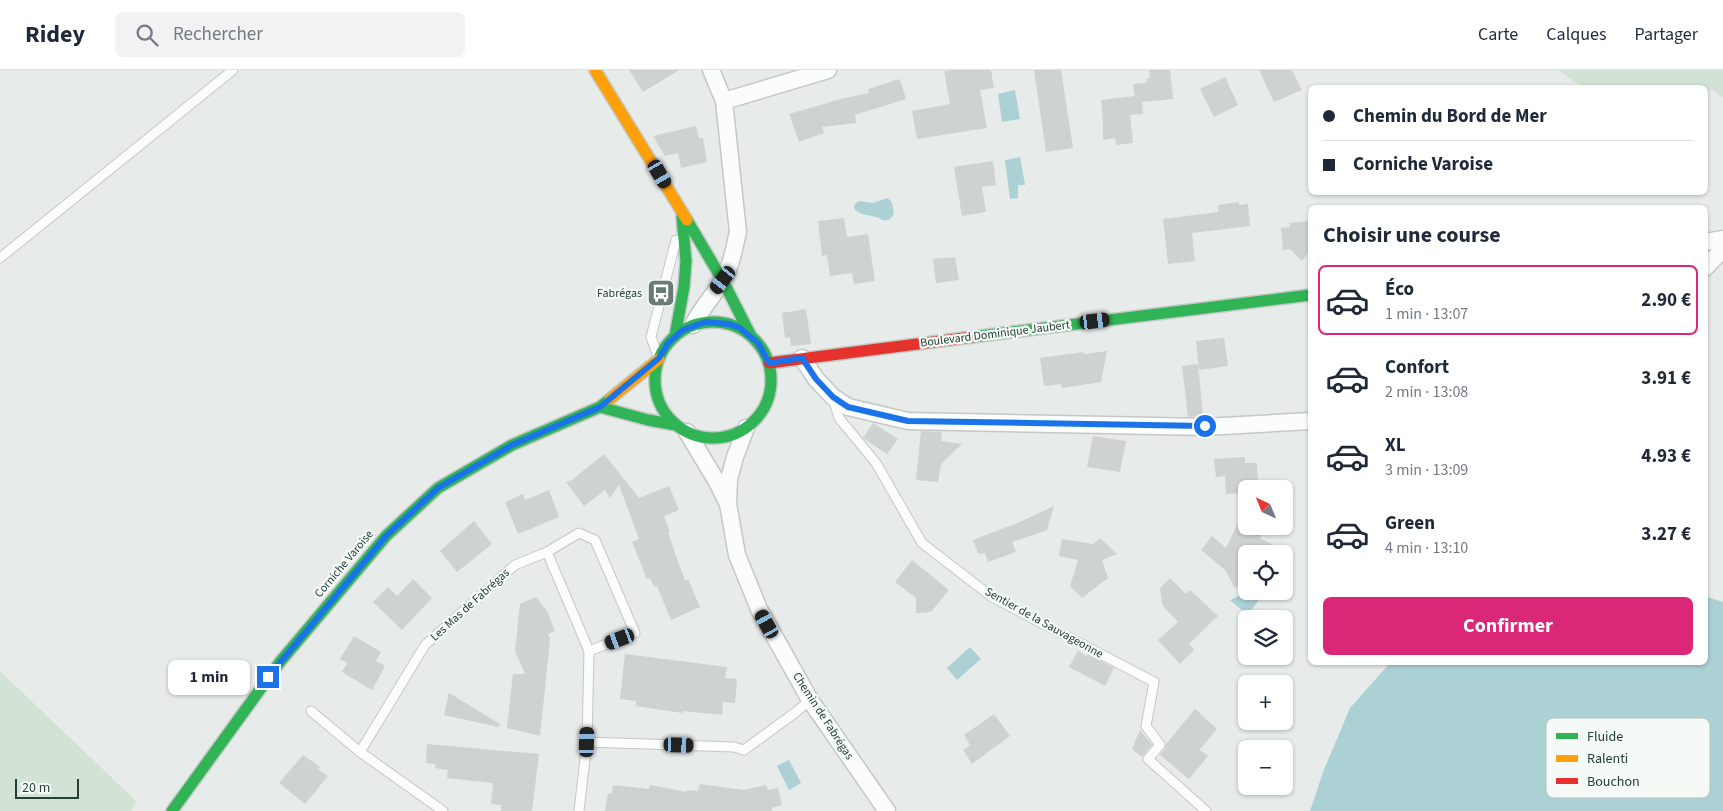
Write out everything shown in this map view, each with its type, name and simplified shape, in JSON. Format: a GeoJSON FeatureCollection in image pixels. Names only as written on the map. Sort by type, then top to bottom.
{"type":"FeatureCollection","features":[{"type":"Feature","properties":{"kind":"street"},"geometry":{"type":"LineString","coordinates":[[595,70],[723,280],[750,334],[758,343],[769,363],[771,378],[765,406],[757,418],[746,428],[727,437],[706,438],[681,429],[600,407]]}},
{"type":"Feature","properties":{"kind":"street"},"geometry":{"type":"LineString","coordinates":[[693,325],[723,280],[734,251],[738,232],[724,101],[711,70]]}},
{"type":"Feature","properties":{"kind":"street"},"geometry":{"type":"LineString","coordinates":[[724,101],[828,70]]}},
{"type":"Feature","properties":{"kind":"street"},"geometry":{"type":"LineString","coordinates":[[674,336],[684,287],[686,261],[682,213]]}},
{"type":"Feature","properties":{"kind":"street"},"geometry":{"type":"LineString","coordinates":[[1708,242],[1723,239]]}},
{"type":"Feature","properties":{"kind":"street"},"geometry":{"type":"LineString","coordinates":[[1708,265],[1723,249]]}},
{"type":"Feature","properties":{"kind":"street","name":"Boulevard Dominique Jaubert"},"geometry":{"type":"LineString","coordinates":[[769,363],[1308,295]]}},
{"type":"Feature","properties":{"kind":"street"},"geometry":{"type":"LineString","coordinates":[[681,429],[666,415],[657,395],[655,373],[659,358],[668,343],[674,336],[693,325],[705,322],[723,323],[740,328],[750,334]]}},
{"type":"Feature","properties":{"kind":"street","name":"Corniche Varoise"},"geometry":{"type":"LineString","coordinates":[[172,811],[280,662],[386,536],[438,488],[512,445],[600,407],[659,358]]}},
{"type":"Feature","properties":{"kind":"street"},"geometry":{"type":"LineString","coordinates":[[802,358],[816,379],[833,397],[848,407],[908,421],[1205,426],[1308,421]]}},
{"type":"Feature","properties":{"kind":"street","name":"Chemin de Fabrégas"},"geometry":{"type":"LineString","coordinates":[[746,428],[729,479],[728,504],[737,555],[759,609],[810,700],[883,810]]}},
{"type":"Feature","properties":{"kind":"street","name":"Chemin de Fabrégas"},"geometry":{"type":"LineString","coordinates":[[681,429],[717,482],[728,504]]}},
{"type":"Feature","properties":{"kind":"lane"},"geometry":{"type":"LineString","coordinates":[[0,258],[233,70]]}},
{"type":"Feature","properties":{"kind":"lane"},"geometry":{"type":"LineString","coordinates":[[659,358],[651,337],[682,213]]}},
{"type":"Feature","properties":{"kind":"lane","name":"Sentier de la Sauvageonne"},"geometry":{"type":"LineString","coordinates":[[833,397],[838,418],[876,463],[922,543],[992,597],[1154,682],[1146,726],[1160,745],[1148,759],[1206,811]]}},
{"type":"Feature","properties":{"kind":"lane","name":"Les Mas de Fabrégas"},"geometry":{"type":"LineString","coordinates":[[360,752],[425,645],[515,565],[547,552],[579,533],[595,540],[635,633],[589,651]]}},
{"type":"Feature","properties":{"kind":"lane"},"geometry":{"type":"LineString","coordinates":[[547,552],[589,651],[587,742],[579,811]]}},
{"type":"Feature","properties":{"kind":"lane"},"geometry":{"type":"LineString","coordinates":[[587,742],[734,746],[744,750],[810,700]]}},
{"type":"Feature","properties":{"kind":"lane"},"geometry":{"type":"LineString","coordinates":[[311,711],[360,752],[443,811]]}},
{"type":"Feature","properties":{"kind":"green space"},"geometry":{"type":"Polygon","coordinates":[[[1558,70],[1723,70],[1723,98],[1711,89],[1708,92],[1708,85],[1579,85],[1558,70]]]}},
{"type":"Feature","properties":{"kind":"green space"},"geometry":{"type":"Polygon","coordinates":[[[0,671],[136,801],[131,811],[0,811],[0,671]]]}},
{"type":"Feature","properties":{"kind":"water"},"geometry":{"type":"Polygon","coordinates":[[[1015,90],[1020,119],[1002,122],[998,94],[1015,90]]]}},
{"type":"Feature","properties":{"kind":"water"},"geometry":{"type":"Polygon","coordinates":[[[1020,157],[1025,185],[1018,185],[1018,198],[1010,199],[1005,160],[1020,157]]]}},
{"type":"Feature","properties":{"kind":"water"},"geometry":{"type":"Polygon","coordinates":[[[887,198],[892,202],[893,211],[892,217],[888,220],[861,214],[854,208],[855,204],[859,201],[873,203],[887,198]]]}},
{"type":"Feature","properties":{"kind":"water"},"geometry":{"type":"Polygon","coordinates":[[[1238,596],[1238,600],[1259,600],[1252,610],[1242,610],[1230,600],[1238,596]]]}},
{"type":"Feature","properties":{"kind":"water"},"geometry":{"type":"Polygon","coordinates":[[[1708,597],[1723,602],[1723,811],[1310,811],[1323,772],[1350,708],[1388,665],[1708,665],[1708,597]]]}},
{"type":"Feature","properties":{"kind":"water"},"geometry":{"type":"Polygon","coordinates":[[[970,647],[981,659],[957,680],[947,668],[970,647]]]}},
{"type":"Feature","properties":{"kind":"water"},"geometry":{"type":"Polygon","coordinates":[[[789,760],[801,783],[789,790],[777,766],[789,760]]]}},
{"type":"Feature","properties":{"kind":"building"},"geometry":{"type":"Polygon","coordinates":[[[629,70],[679,70],[643,92],[629,70]]]}},
{"type":"Feature","properties":{"kind":"building"},"geometry":{"type":"Polygon","coordinates":[[[991,70],[994,88],[980,90],[987,128],[917,139],[912,111],[950,104],[944,71],[991,70]]]}},
{"type":"Feature","properties":{"kind":"building"},"geometry":{"type":"Polygon","coordinates":[[[1034,70],[1061,70],[1073,148],[1046,152],[1034,70]]]}},
{"type":"Feature","properties":{"kind":"building"},"geometry":{"type":"Polygon","coordinates":[[[1149,70],[1170,70],[1173,99],[1142,102],[1143,114],[1130,115],[1133,143],[1116,145],[1115,138],[1103,140],[1101,100],[1135,96],[1133,84],[1147,83],[1146,79],[1150,78],[1149,70]]]}},
{"type":"Feature","properties":{"kind":"building"},"geometry":{"type":"Polygon","coordinates":[[[1259,70],[1292,70],[1302,90],[1274,102],[1259,70]]]}},
{"type":"Feature","properties":{"kind":"building"},"geometry":{"type":"Polygon","coordinates":[[[1225,77],[1238,105],[1214,117],[1200,89],[1225,77]]]}},
{"type":"Feature","properties":{"kind":"building"},"geometry":{"type":"Polygon","coordinates":[[[900,79],[906,99],[855,115],[856,123],[822,127],[824,133],[799,142],[789,114],[869,93],[868,89],[900,79]]]}},
{"type":"Feature","properties":{"kind":"building"},"geometry":{"type":"Polygon","coordinates":[[[696,126],[699,138],[703,138],[707,162],[681,168],[678,153],[665,156],[653,136],[696,126]]]}},
{"type":"Feature","properties":{"kind":"building"},"geometry":{"type":"Polygon","coordinates":[[[993,161],[996,185],[982,187],[986,212],[962,216],[954,167],[993,161]]]}},
{"type":"Feature","properties":{"kind":"building"},"geometry":{"type":"Polygon","coordinates":[[[1239,202],[1239,205],[1248,204],[1250,226],[1192,233],[1195,261],[1168,264],[1163,219],[1218,212],[1218,205],[1239,202]]]}},
{"type":"Feature","properties":{"kind":"building"},"geometry":{"type":"Polygon","coordinates":[[[844,218],[847,237],[868,234],[875,281],[854,284],[852,273],[830,276],[827,255],[822,256],[818,221],[844,218]]]}},
{"type":"Feature","properties":{"kind":"building"},"geometry":{"type":"Polygon","coordinates":[[[1308,221],[1308,253],[1302,261],[1290,249],[1283,250],[1281,228],[1290,227],[1290,223],[1308,221]]]}},
{"type":"Feature","properties":{"kind":"building"},"geometry":{"type":"Polygon","coordinates":[[[955,257],[959,280],[936,283],[933,259],[955,257]]]}},
{"type":"Feature","properties":{"kind":"building"},"geometry":{"type":"Polygon","coordinates":[[[806,309],[811,344],[791,346],[790,337],[785,338],[782,313],[806,309]]]}},
{"type":"Feature","properties":{"kind":"building"},"geometry":{"type":"Polygon","coordinates":[[[1224,338],[1228,366],[1199,370],[1196,341],[1224,338]]]}},
{"type":"Feature","properties":{"kind":"building"},"geometry":{"type":"Polygon","coordinates":[[[1107,351],[1101,382],[1062,388],[1061,384],[1044,386],[1040,358],[1107,351]]]}},
{"type":"Feature","properties":{"kind":"building"},"geometry":{"type":"Polygon","coordinates":[[[1198,364],[1203,416],[1188,417],[1182,366],[1198,364]]]}},
{"type":"Feature","properties":{"kind":"building"},"geometry":{"type":"Polygon","coordinates":[[[873,423],[898,439],[887,454],[863,438],[873,423]]]}},
{"type":"Feature","properties":{"kind":"building"},"geometry":{"type":"Polygon","coordinates":[[[921,431],[942,432],[941,441],[962,444],[941,464],[938,482],[916,480],[921,431]]]}},
{"type":"Feature","properties":{"kind":"building"},"geometry":{"type":"Polygon","coordinates":[[[1093,436],[1126,441],[1120,472],[1087,467],[1093,436]]]}},
{"type":"Feature","properties":{"kind":"building"},"geometry":{"type":"Polygon","coordinates":[[[604,454],[639,498],[669,486],[679,510],[664,516],[670,532],[668,533],[685,581],[688,579],[700,607],[671,620],[657,586],[654,587],[650,578],[647,579],[632,542],[639,539],[619,485],[610,498],[605,490],[584,506],[566,482],[572,480],[604,454]]]}},
{"type":"Feature","properties":{"kind":"building"},"geometry":{"type":"Polygon","coordinates":[[[1245,457],[1245,463],[1257,463],[1258,480],[1238,480],[1238,493],[1226,494],[1225,476],[1216,477],[1214,459],[1245,457]]]}},
{"type":"Feature","properties":{"kind":"building"},"geometry":{"type":"Polygon","coordinates":[[[549,490],[559,517],[518,534],[505,502],[523,494],[525,500],[549,490]]]}},
{"type":"Feature","properties":{"kind":"building"},"geometry":{"type":"Polygon","coordinates":[[[1054,506],[1047,530],[1012,542],[1016,552],[988,562],[985,553],[978,553],[973,540],[1020,522],[1054,506]]]}},
{"type":"Feature","properties":{"kind":"building"},"geometry":{"type":"Polygon","coordinates":[[[474,521],[492,544],[457,572],[440,551],[474,521]]]}},
{"type":"Feature","properties":{"kind":"building"},"geometry":{"type":"Polygon","coordinates":[[[1238,523],[1238,535],[1262,535],[1260,538],[1273,545],[1238,545],[1238,586],[1235,588],[1225,570],[1201,550],[1212,536],[1226,548],[1238,523]]]}},
{"type":"Feature","properties":{"kind":"building"},"geometry":{"type":"Polygon","coordinates":[[[1100,538],[1117,554],[1102,560],[1108,578],[1082,598],[1070,586],[1078,560],[1059,556],[1062,539],[1093,544],[1100,538]]]}},
{"type":"Feature","properties":{"kind":"building"},"geometry":{"type":"Polygon","coordinates":[[[912,560],[949,590],[931,612],[916,613],[916,598],[895,582],[912,560]]]}},
{"type":"Feature","properties":{"kind":"building"},"geometry":{"type":"Polygon","coordinates":[[[1170,578],[1186,594],[1190,590],[1218,616],[1189,644],[1194,650],[1180,664],[1158,640],[1178,622],[1162,603],[1160,588],[1170,578]]]}},
{"type":"Feature","properties":{"kind":"building"},"geometry":{"type":"Polygon","coordinates":[[[413,579],[432,598],[402,630],[373,602],[388,587],[397,596],[413,579]]]}},
{"type":"Feature","properties":{"kind":"building"},"geometry":{"type":"Polygon","coordinates":[[[536,597],[547,611],[555,631],[548,634],[550,640],[540,736],[507,728],[513,674],[525,674],[515,651],[520,604],[536,597]]]}},
{"type":"Feature","properties":{"kind":"building"},"geometry":{"type":"Polygon","coordinates":[[[354,636],[381,652],[376,661],[385,666],[372,690],[342,672],[347,663],[340,659],[354,636]]]}},
{"type":"Feature","properties":{"kind":"building"},"geometry":{"type":"Polygon","coordinates":[[[1078,651],[1087,656],[1088,654],[1114,668],[1105,686],[1069,667],[1078,651]]]}},
{"type":"Feature","properties":{"kind":"building"},"geometry":{"type":"Polygon","coordinates":[[[625,654],[727,667],[725,678],[737,679],[735,703],[723,702],[722,715],[683,711],[682,713],[636,706],[636,701],[620,699],[625,654]]]}},
{"type":"Feature","properties":{"kind":"building"},"geometry":{"type":"Polygon","coordinates":[[[449,693],[500,724],[499,727],[444,715],[449,693]]]}},
{"type":"Feature","properties":{"kind":"building"},"geometry":{"type":"Polygon","coordinates":[[[1195,709],[1217,729],[1199,749],[1208,756],[1189,779],[1160,755],[1165,749],[1166,744],[1195,709]]]}},
{"type":"Feature","properties":{"kind":"building"},"geometry":{"type":"Polygon","coordinates":[[[994,714],[1010,736],[972,764],[963,750],[970,745],[964,735],[994,714]]]}},
{"type":"Feature","properties":{"kind":"building"},"geometry":{"type":"Polygon","coordinates":[[[1140,730],[1152,745],[1142,757],[1132,749],[1140,730]]]}},
{"type":"Feature","properties":{"kind":"building"},"geometry":{"type":"Polygon","coordinates":[[[427,744],[539,754],[532,811],[501,811],[501,805],[491,804],[493,783],[447,778],[448,770],[435,768],[435,764],[426,763],[427,744]]]}},
{"type":"Feature","properties":{"kind":"building"},"geometry":{"type":"Polygon","coordinates":[[[303,755],[320,767],[318,769],[328,776],[305,804],[279,783],[303,755]]]}},
{"type":"Feature","properties":{"kind":"building"},"geometry":{"type":"Polygon","coordinates":[[[700,784],[743,790],[766,785],[768,790],[778,788],[782,805],[772,808],[772,811],[605,811],[608,793],[612,794],[613,785],[649,789],[650,785],[687,792],[687,790],[698,791],[700,784]]]}},
{"type":"Feature","properties":{"kind":"traffic: fast"},"geometry":{"type":"LineString","coordinates":[[675,336],[684,287],[686,261],[682,217]]}},
{"type":"Feature","properties":{"kind":"traffic: fast"},"geometry":{"type":"LineString","coordinates":[[687,220],[723,281],[750,334]]}},
{"type":"Feature","properties":{"kind":"traffic: fast"},"geometry":{"type":"LineString","coordinates":[[972,337],[1308,295]]}},
{"type":"Feature","properties":{"kind":"traffic: fast"},"geometry":{"type":"LineString","coordinates":[[713,322],[735,326],[754,339],[767,358],[771,380],[767,402],[754,421],[735,434],[713,438],[691,434],[672,421],[659,402],[655,380],[659,358],[672,339],[691,326],[713,322]]}},
{"type":"Feature","properties":{"kind":"traffic: fast"},"geometry":{"type":"LineString","coordinates":[[172,811],[280,662],[386,536],[438,488],[512,445],[600,407],[610,399]]}},
{"type":"Feature","properties":{"kind":"traffic: fast"},"geometry":{"type":"LineString","coordinates":[[600,407],[648,420],[676,425]]}},
{"type":"Feature","properties":{"kind":"traffic: slow"},"geometry":{"type":"LineString","coordinates":[[595,70],[687,220]]}},
{"type":"Feature","properties":{"kind":"traffic: slow"},"geometry":{"type":"LineString","coordinates":[[610,399],[659,359]]}},
{"type":"Feature","properties":{"kind":"traffic: jam"},"geometry":{"type":"LineString","coordinates":[[769,363],[972,337]]}},
{"type":"Feature","properties":{"kind":"place","name":"Fabrégas"},"geometry":{"type":"Point","coordinates":[661,293]}},
{"type":"Feature","properties":{"kind":"route"},"geometry":{"type":"LineString","coordinates":[[268,677],[386,536],[438,488],[512,445],[600,407],[659,358],[674,336],[693,325],[717,322],[740,328],[750,334],[758,343],[765,352],[769,363],[802,358],[816,379],[833,397],[848,407],[908,421],[1205,426]]}}]}
